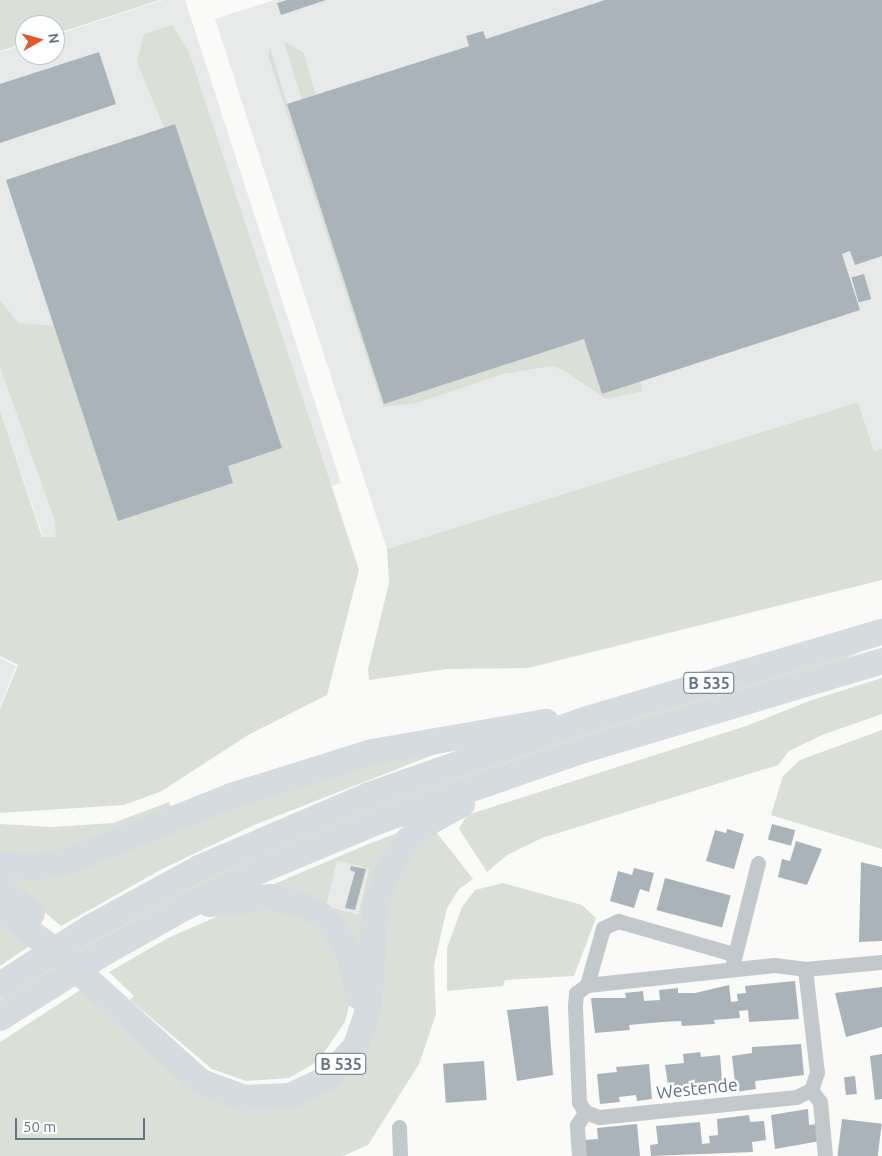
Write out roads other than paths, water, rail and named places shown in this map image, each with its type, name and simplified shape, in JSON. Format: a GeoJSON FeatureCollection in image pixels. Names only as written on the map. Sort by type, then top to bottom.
{"type":"FeatureCollection","features":[{"type":"Feature","properties":{"kind":"highway","name":"B 535"},"geometry":{"type":"LineString","coordinates":[[0,985],[91,927],[247,845],[422,774],[584,720],[882,632]]}},
{"type":"Feature","properties":{"kind":"highway","name":"B 535"},"geometry":{"type":"LineString","coordinates":[[0,1018],[104,953],[186,908],[354,831],[525,770],[882,661]]}},
{"type":"Feature","properties":{"kind":"highway","name":"B 535"},"geometry":{"type":"LineString","coordinates":[[0,865],[39,867],[68,861],[231,796],[372,752],[518,724],[584,720]]}},
{"type":"Feature","properties":{"kind":"highway","name":"B 535"},"geometry":{"type":"LineString","coordinates":[[102,986],[188,1072],[218,1090],[244,1098],[266,1099],[290,1096],[314,1086],[337,1070],[361,1035],[369,1006],[375,906],[398,852],[428,823],[525,770]]}},
{"type":"Feature","properties":{"kind":"highway","name":"B 535"},"geometry":{"type":"LineString","coordinates":[[0,888],[37,927],[102,986],[184,1055],[222,1080],[258,1088],[280,1087],[301,1081],[323,1067],[349,1033],[358,996],[350,954],[331,924],[300,904],[270,897],[186,908]]}},
{"type":"Feature","properties":{"kind":"highway","name":"B 535"},"geometry":{"type":"LineString","coordinates":[[0,910],[37,927]]}},
{"type":"Feature","properties":{"kind":"street"},"geometry":{"type":"LineString","coordinates":[[733,970],[733,954],[758,862]]}},
{"type":"Feature","properties":{"kind":"street"},"geometry":{"type":"LineString","coordinates":[[588,985],[603,928],[618,921],[733,954]]}},
{"type":"Feature","properties":{"kind":"street"},"geometry":{"type":"LineString","coordinates":[[579,1156],[577,1124],[585,1112],[579,1102],[575,1005],[576,993],[588,985],[774,965],[805,969],[882,962]]}},
{"type":"Feature","properties":{"kind":"street"},"geometry":{"type":"LineString","coordinates":[[805,969],[817,1072],[811,1090],[820,1102],[825,1156]]}},
{"type":"Feature","properties":{"kind":"street","name":"Westende"},"geometry":{"type":"LineString","coordinates":[[585,1112],[599,1117],[796,1097],[811,1090]]}},
{"type":"Feature","properties":{"kind":"street"},"geometry":{"type":"LineString","coordinates":[[399,1127],[400,1156]]}}]}
